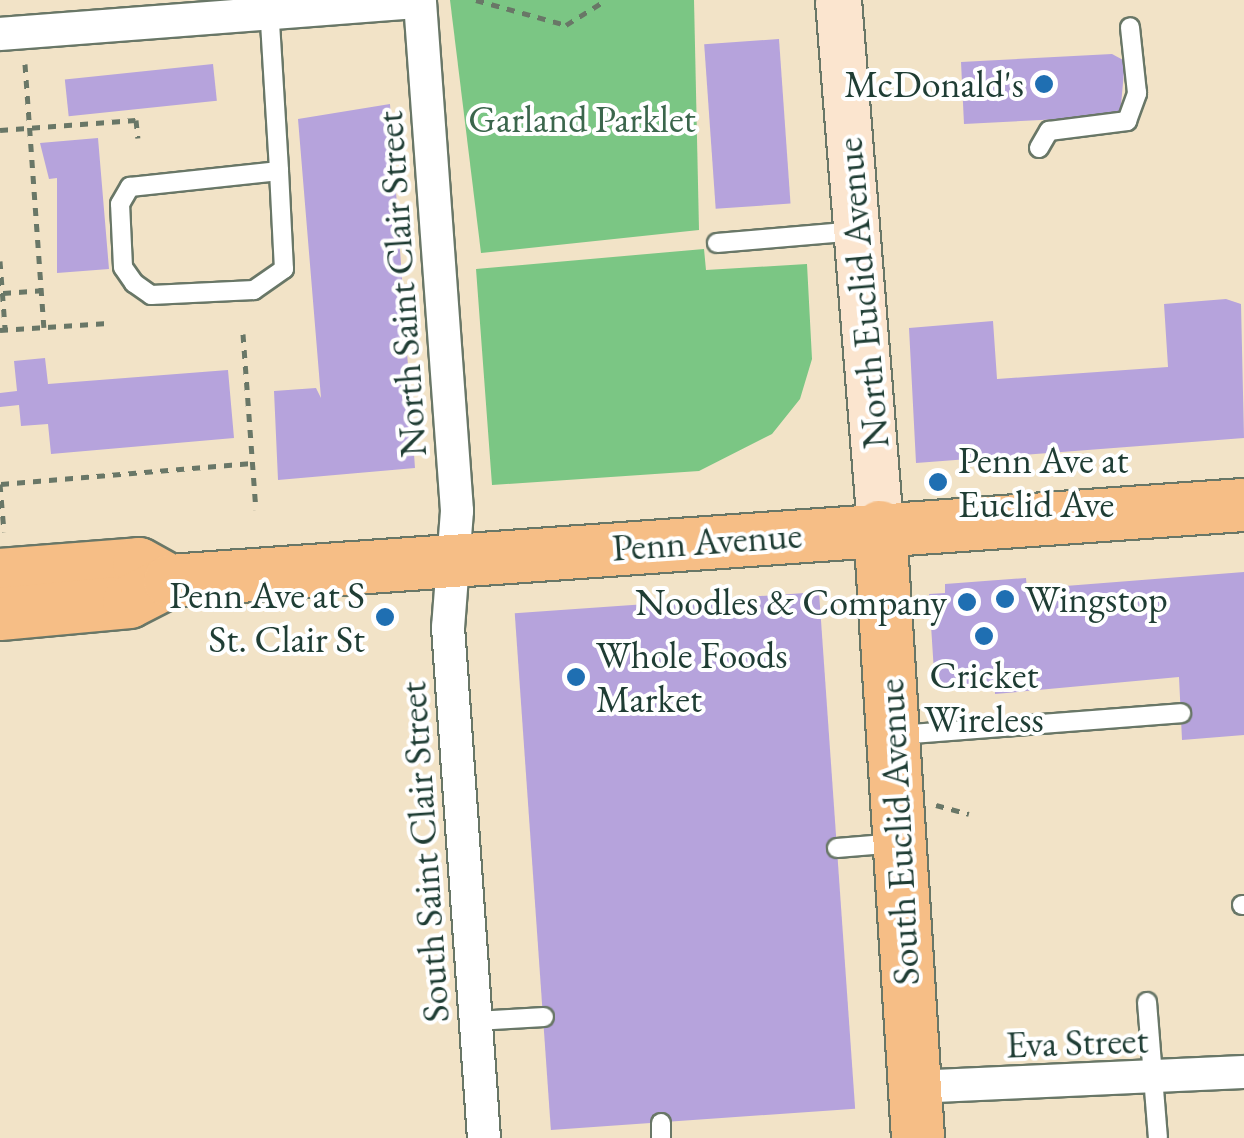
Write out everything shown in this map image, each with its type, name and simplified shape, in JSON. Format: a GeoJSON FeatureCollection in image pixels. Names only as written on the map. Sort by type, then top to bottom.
{"type":"FeatureCollection","features":[{"type":"Feature","properties":{"kind":"main road","name":"North Euclid Avenue"},"geometry":{"type":"LineString","coordinates":[[838,0],[880,527]]}},
{"type":"Feature","properties":{"kind":"main road","name":"Penn Avenue"},"geometry":{"type":"LineString","coordinates":[[0,614],[129,602],[170,581],[880,527],[1244,504]]}},
{"type":"Feature","properties":{"kind":"main road","name":"South Euclid Avenue"},"geometry":{"type":"LineString","coordinates":[[880,527],[918,1138]]}},
{"type":"Feature","properties":{"kind":"main road","name":"Penn Avenue"},"geometry":{"type":"LineString","coordinates":[[2,553],[139,564],[170,581]]}},
{"type":"Feature","properties":{"kind":"street"},"geometry":{"type":"LineString","coordinates":[[0,34],[269,7],[420,2]]}},
{"type":"Feature","properties":{"kind":"street","name":"North Saint Clair Street"},"geometry":{"type":"LineString","coordinates":[[420,2],[454,560]]}},
{"type":"Feature","properties":{"kind":"street","name":"South Saint Clair Street"},"geometry":{"type":"LineString","coordinates":[[454,560],[448,627],[484,1138]]}},
{"type":"Feature","properties":{"kind":"street","name":"Eva Street"},"geometry":{"type":"LineString","coordinates":[[913,1087],[1152,1081],[1244,1072]]}},
{"type":"Feature","properties":{"kind":"lane"},"geometry":{"type":"LineString","coordinates":[[269,7],[279,171],[284,269],[273,284],[151,295],[134,283],[123,266],[120,204],[130,187],[279,171]]}},
{"type":"Feature","properties":{"kind":"lane"},"geometry":{"type":"LineString","coordinates":[[1039,148],[1050,131],[1128,120],[1138,92],[1130,27]]}},
{"type":"Feature","properties":{"kind":"lane"},"geometry":{"type":"LineString","coordinates":[[716,243],[857,231]]}},
{"type":"Feature","properties":{"kind":"lane"},"geometry":{"type":"LineString","coordinates":[[892,736],[1181,713]]}},
{"type":"Feature","properties":{"kind":"lane"},"geometry":{"type":"LineString","coordinates":[[838,848],[898,843]]}},
{"type":"Feature","properties":{"kind":"lane"},"geometry":{"type":"LineString","coordinates":[[1146,1002],[1158,1138]]}},
{"type":"Feature","properties":{"kind":"lane"},"geometry":{"type":"LineString","coordinates":[[476,1022],[544,1018]]}},
{"type":"Feature","properties":{"kind":"path"},"geometry":{"type":"LineString","coordinates":[[476,0],[566,25],[606,0]]}},
{"type":"Feature","properties":{"kind":"path"},"geometry":{"type":"LineString","coordinates":[[25,64],[44,327]]}},
{"type":"Feature","properties":{"kind":"path"},"geometry":{"type":"LineString","coordinates":[[0,130],[136,120],[138,138]]}},
{"type":"Feature","properties":{"kind":"path"},"geometry":{"type":"LineString","coordinates":[[0,262],[2,330],[108,323]]}},
{"type":"Feature","properties":{"kind":"path"},"geometry":{"type":"LineString","coordinates":[[1,293],[42,290]]}},
{"type":"Feature","properties":{"kind":"path"},"geometry":{"type":"LineString","coordinates":[[243,334],[256,510]]}},
{"type":"Feature","properties":{"kind":"path"},"geometry":{"type":"LineString","coordinates":[[2,553],[1,484],[252,463]]}},
{"type":"Feature","properties":{"kind":"path"},"geometry":{"type":"LineString","coordinates":[[936,806],[969,814]]}},
{"type":"Feature","properties":{"kind":"green space","name":"Garland Parklet"},"geometry":{"type":"Polygon","coordinates":[[[450,0],[694,0],[699,230],[481,253],[450,0]]]}},
{"type":"Feature","properties":{"kind":"green space"},"geometry":{"type":"Polygon","coordinates":[[[704,249],[706,270],[807,264],[812,359],[800,399],[772,434],[699,471],[492,485],[476,269],[704,249]]]}},
{"type":"Feature","properties":{"kind":"building"},"geometry":{"type":"Polygon","coordinates":[[[779,39],[791,204],[716,209],[704,44],[779,39]]]}},
{"type":"Feature","properties":{"kind":"building","name":"McDonald's"},"geometry":{"type":"Polygon","coordinates":[[[1112,54],[1125,61],[1120,116],[964,124],[961,62],[1112,54]]]}},
{"type":"Feature","properties":{"kind":"building"},"geometry":{"type":"Polygon","coordinates":[[[213,64],[217,101],[69,116],[65,80],[213,64]]]}},
{"type":"Feature","properties":{"kind":"building"},"geometry":{"type":"Polygon","coordinates":[[[390,104],[415,468],[278,480],[274,391],[316,388],[321,398],[298,119],[390,104]]]}},
{"type":"Feature","properties":{"kind":"building"},"geometry":{"type":"Polygon","coordinates":[[[98,138],[109,269],[57,273],[57,178],[49,179],[40,143],[98,138]]]}},
{"type":"Feature","properties":{"kind":"building"},"geometry":{"type":"Polygon","coordinates":[[[1226,299],[1241,304],[1244,438],[916,463],[909,328],[993,321],[997,379],[1168,367],[1164,304],[1226,299]]]}},
{"type":"Feature","properties":{"kind":"building"},"geometry":{"type":"Polygon","coordinates":[[[45,358],[48,384],[228,370],[234,438],[51,454],[48,424],[21,426],[19,405],[0,407],[0,393],[17,391],[14,361],[45,358]]]}},
{"type":"Feature","properties":{"kind":"building"},"geometry":{"type":"Polygon","coordinates":[[[1244,572],[1244,735],[1182,740],[1179,677],[995,694],[995,687],[935,688],[929,594],[945,593],[945,584],[1026,578],[1027,589],[1244,572]]]}},
{"type":"Feature","properties":{"kind":"building"},"geometry":{"type":"Polygon","coordinates":[[[819,592],[855,1109],[551,1130],[515,613],[819,592]]]}},
{"type":"Feature","properties":{"kind":"place","name":"McDonald's"},"geometry":{"type":"Point","coordinates":[1044,84]}},
{"type":"Feature","properties":{"kind":"place","name":"Penn Ave at Euclid Ave"},"geometry":{"type":"Point","coordinates":[938,482]}},
{"type":"Feature","properties":{"kind":"place","name":"Wingstop"},"geometry":{"type":"Point","coordinates":[1005,599]}},
{"type":"Feature","properties":{"kind":"place","name":"Noodles & Company"},"geometry":{"type":"Point","coordinates":[967,602]}},
{"type":"Feature","properties":{"kind":"place","name":"Penn Ave at S St. Clair St"},"geometry":{"type":"Point","coordinates":[385,617]}},
{"type":"Feature","properties":{"kind":"place","name":"Cricket Wireless"},"geometry":{"type":"Point","coordinates":[984,636]}},
{"type":"Feature","properties":{"kind":"place","name":"Whole Foods Market"},"geometry":{"type":"Point","coordinates":[576,677]}}]}
